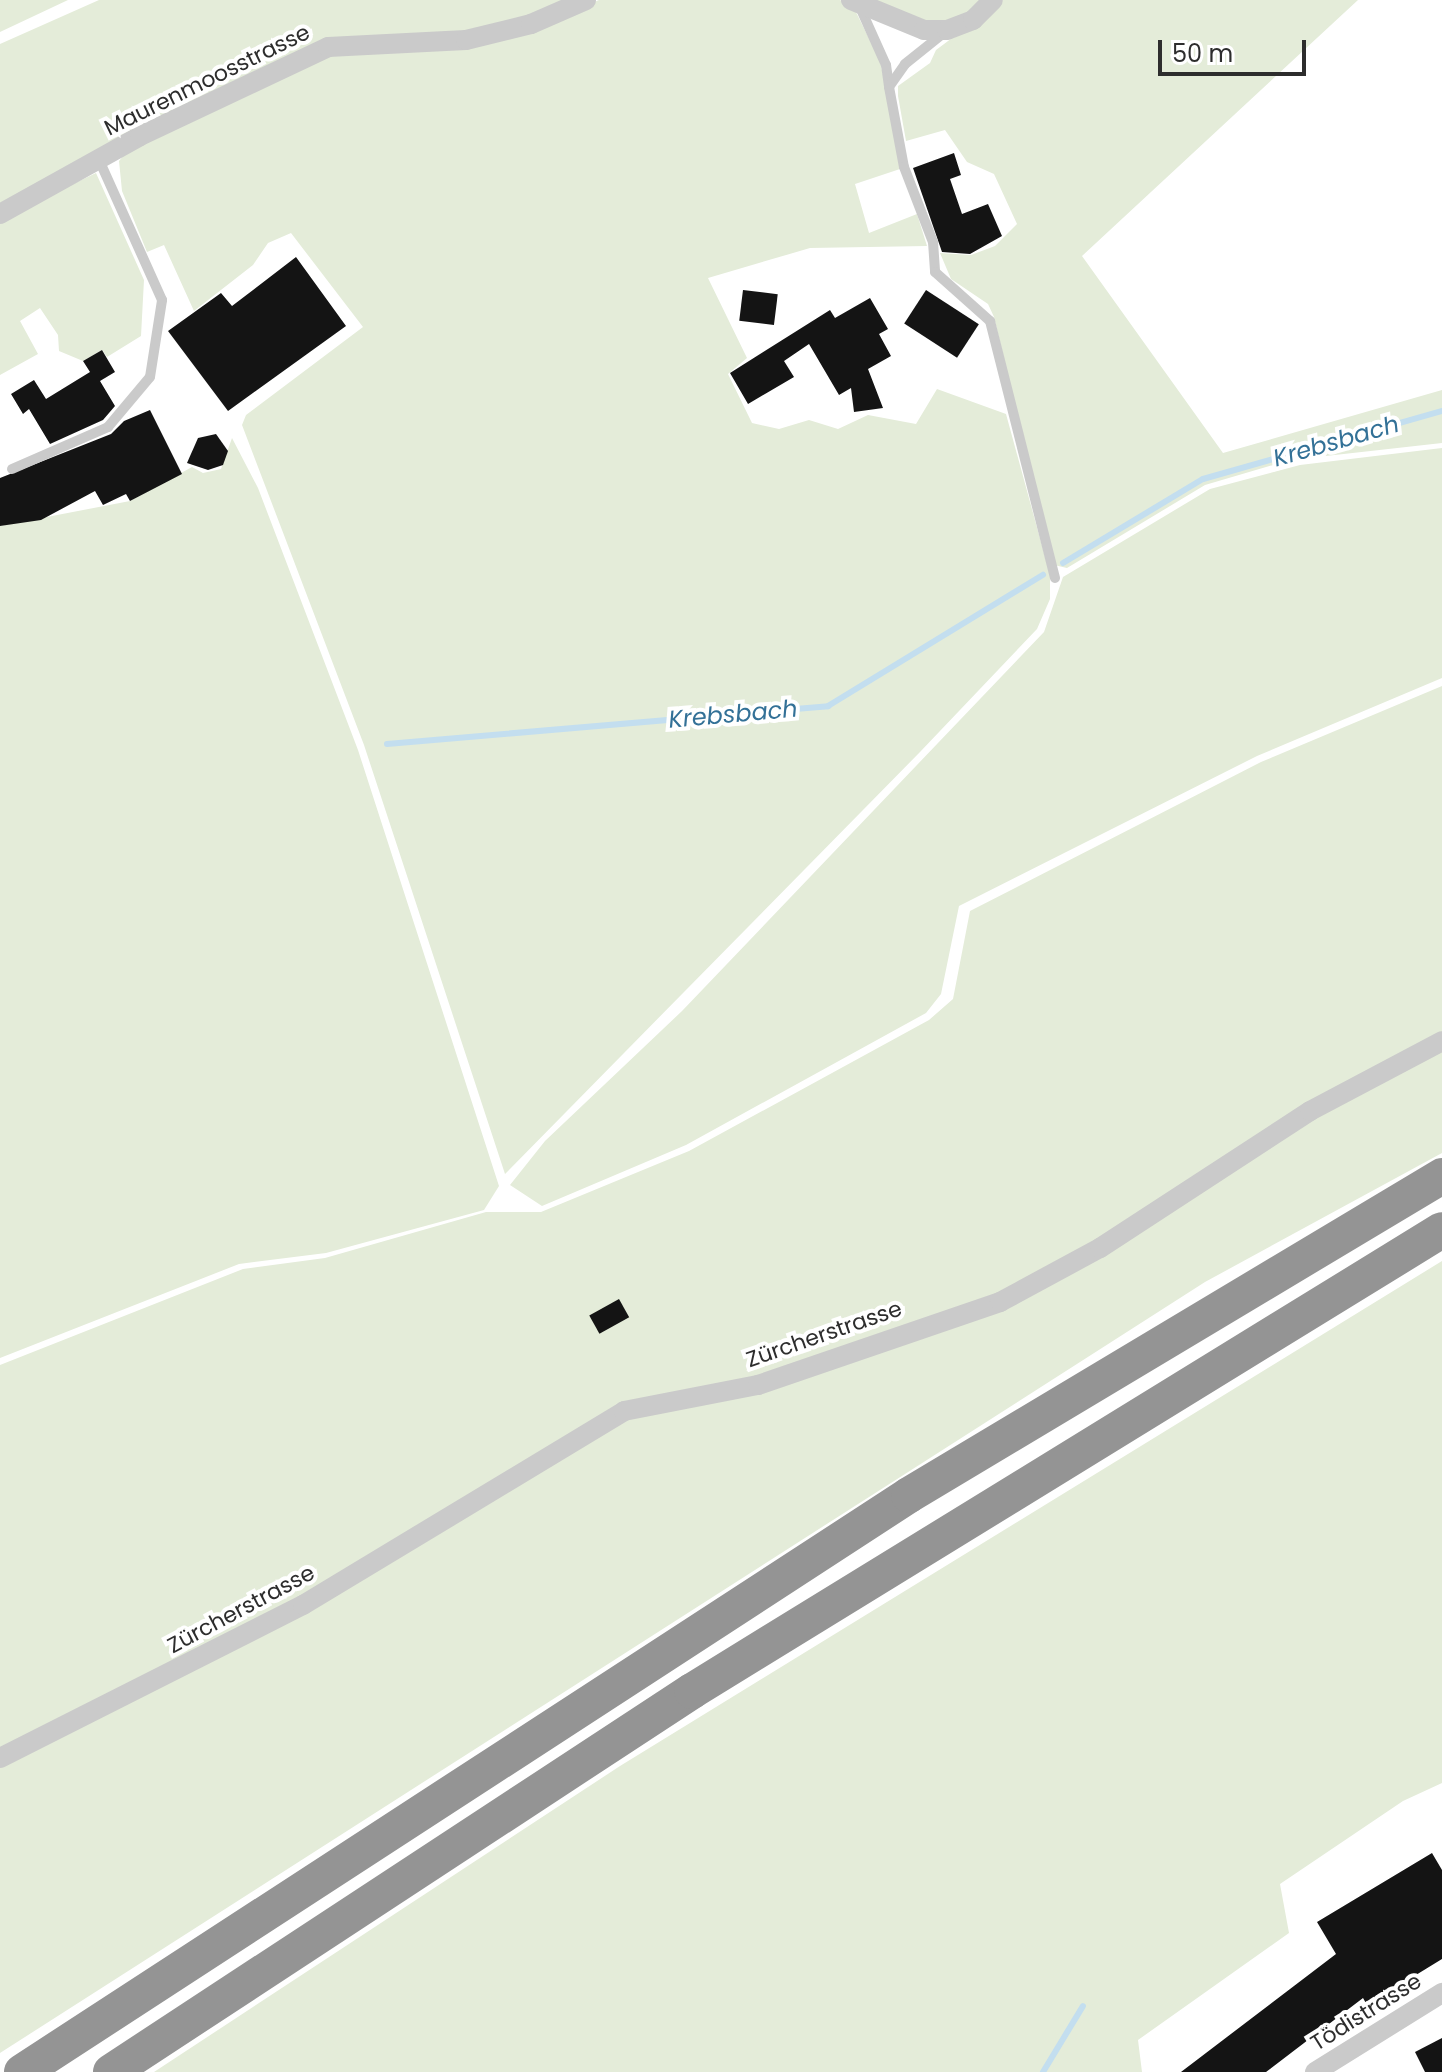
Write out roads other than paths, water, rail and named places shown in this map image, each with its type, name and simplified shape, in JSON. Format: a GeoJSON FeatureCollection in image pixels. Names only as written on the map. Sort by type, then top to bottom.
{"type":"FeatureCollection","features":[{"type":"Feature","properties":{"kind":"highway"},"geometry":{"type":"LineString","coordinates":[[22,2072],[909,1495],[1442,1176]]}},
{"type":"Feature","properties":{"kind":"highway"},"geometry":{"type":"LineString","coordinates":[[111,2072],[719,1673],[1442,1230]]}},
{"type":"Feature","properties":{"kind":"street","name":"Maurenmoosstrasse"},"geometry":{"type":"LineString","coordinates":[[0,214],[99,160],[328,47],[466,40],[531,24],[586,0]]}},
{"type":"Feature","properties":{"kind":"street"},"geometry":{"type":"LineString","coordinates":[[854,2],[924,30],[947,30],[973,20],[993,0]]}},
{"type":"Feature","properties":{"kind":"street","name":"Zürcherstrasse"},"geometry":{"type":"LineString","coordinates":[[0,1758],[303,1605],[624,1411],[758,1385],[1000,1302],[1100,1248],[1310,1111],[1442,1041]]}},
{"type":"Feature","properties":{"kind":"street","name":"Tödistrasse"},"geometry":{"type":"LineString","coordinates":[[1315,2072],[1442,1993]]}},
{"type":"Feature","properties":{"kind":"lane"},"geometry":{"type":"LineString","coordinates":[[854,2],[886,65],[904,167],[933,242],[935,272],[990,321],[1055,578]]}},
{"type":"Feature","properties":{"kind":"lane"},"geometry":{"type":"LineString","coordinates":[[889,87],[905,64],[947,30]]}},
{"type":"Feature","properties":{"kind":"lane"},"geometry":{"type":"LineString","coordinates":[[12,469],[108,427],[150,377],[162,300],[99,160]]}},
{"type":"Feature","properties":{"kind":"waterway","name":"Krebsbach"},"geometry":{"type":"LineString","coordinates":[[1063,563],[1203,479],[1442,411]]}},
{"type":"Feature","properties":{"kind":"waterway","name":"Krebsbach"},"geometry":{"type":"LineString","coordinates":[[387,744],[828,706],[1043,575]]}},
{"type":"Feature","properties":{"kind":"waterway"},"geometry":{"type":"LineString","coordinates":[[1043,2072],[1083,2006]]}}]}
